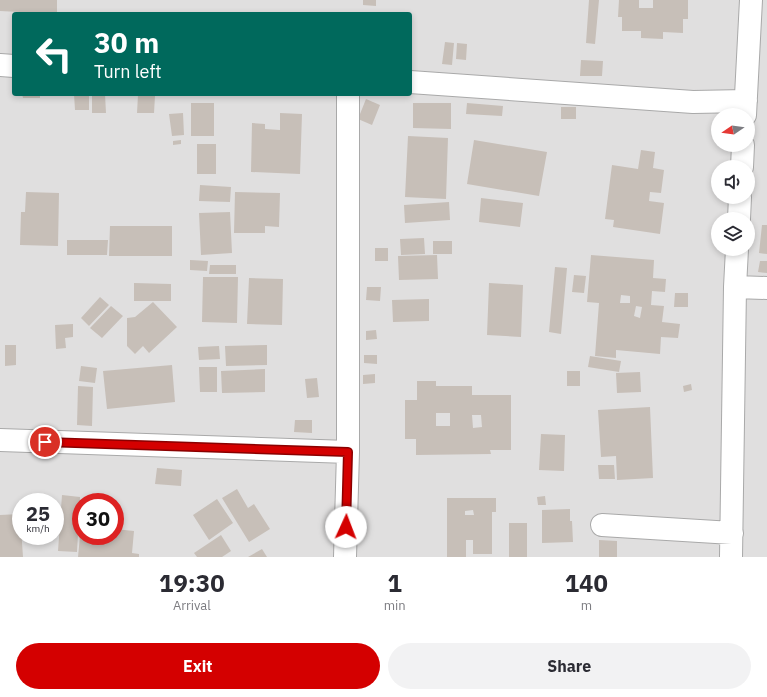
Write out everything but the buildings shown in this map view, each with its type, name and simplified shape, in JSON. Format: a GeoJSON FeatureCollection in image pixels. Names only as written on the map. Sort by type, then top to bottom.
{"type":"FeatureCollection","features":[{"type":"Feature","properties":{"kind":"street"},"geometry":{"type":"LineString","coordinates":[[412,82],[693,102],[745,108],[756,8]]}},
{"type":"Feature","properties":{"kind":"street"},"geometry":{"type":"LineString","coordinates":[[0,65],[12,66]]}},
{"type":"Feature","properties":{"kind":"street"},"geometry":{"type":"LineString","coordinates":[[345,557],[348,452],[348,96]]}},
{"type":"Feature","properties":{"kind":"street"},"geometry":{"type":"LineString","coordinates":[[731,557],[737,256]]}},
{"type":"Feature","properties":{"kind":"street"},"geometry":{"type":"LineString","coordinates":[[735,287],[767,288]]}},
{"type":"Feature","properties":{"kind":"street"},"geometry":{"type":"LineString","coordinates":[[0,440],[348,452]]}},
{"type":"Feature","properties":{"kind":"street"},"geometry":{"type":"LineString","coordinates":[[602,525],[732,533]]}},
{"type":"Feature","properties":{"kind":"shaded area"},"geometry":{"type":"Polygon","coordinates":[[[0,0],[767,0],[767,557],[0,557],[0,0]]]}},
{"type":"Feature","properties":{"kind":"route"},"geometry":{"type":"LineString","coordinates":[[45,442],[348,452],[346,527]]}}]}
